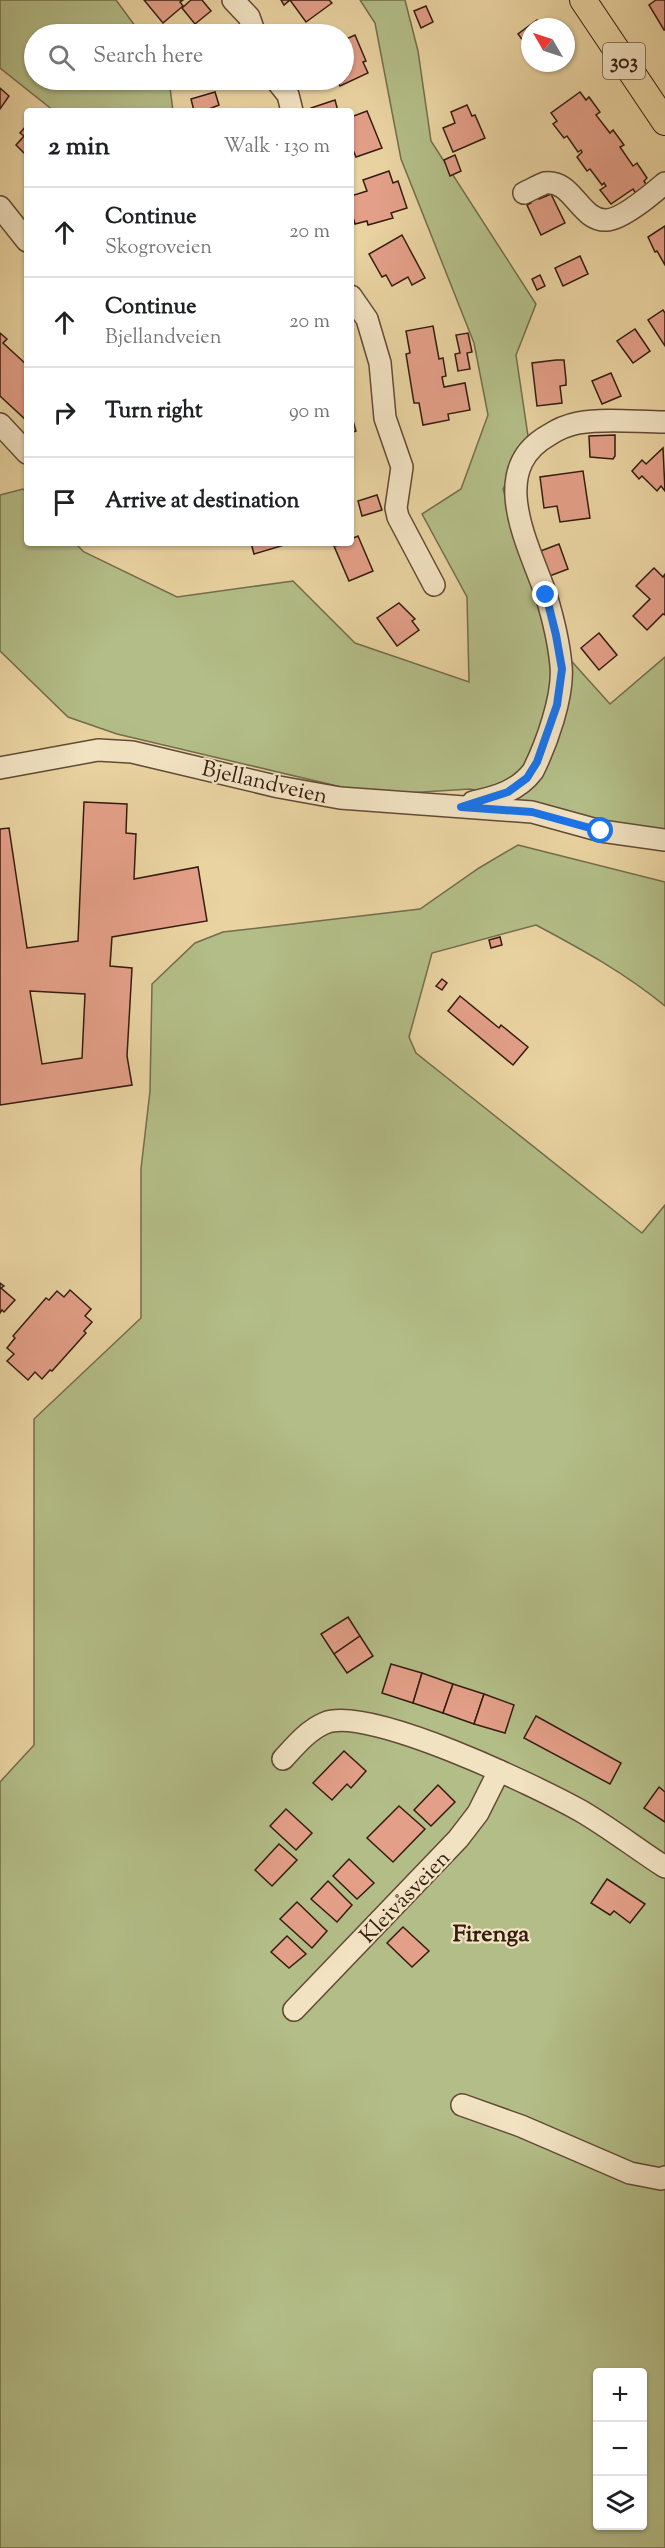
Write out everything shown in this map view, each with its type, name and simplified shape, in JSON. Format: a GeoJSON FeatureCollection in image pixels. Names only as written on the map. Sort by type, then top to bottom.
{"type":"FeatureCollection","features":[{"type":"Feature","properties":{"kind":"main road","name":"303"},"geometry":{"type":"LineString","coordinates":[[583,0],[665,122]]}},
{"type":"Feature","properties":{"kind":"street"},"geometry":{"type":"LineString","coordinates":[[233,0],[249,17],[251,24]]}},
{"type":"Feature","properties":{"kind":"street"},"geometry":{"type":"LineString","coordinates":[[284,90],[288,95],[291,108]]}},
{"type":"Feature","properties":{"kind":"street"},"geometry":{"type":"LineString","coordinates":[[524,193],[545,183],[559,186],[590,215],[603,221],[613,219],[636,205],[665,183]]}},
{"type":"Feature","properties":{"kind":"street"},"geometry":{"type":"LineString","coordinates":[[0,207],[24,237]]}},
{"type":"Feature","properties":{"kind":"street"},"geometry":{"type":"LineString","coordinates":[[354,300],[367,319],[380,363],[385,418],[402,467],[396,508],[398,517],[434,585]]}},
{"type":"Feature","properties":{"kind":"street"},"geometry":{"type":"LineString","coordinates":[[461,807],[500,795],[527,778],[537,762],[557,705],[562,669],[556,635],[546,595],[520,527],[516,482],[525,455],[537,442],[570,425],[601,421],[665,422]]}},
{"type":"Feature","properties":{"kind":"street"},"geometry":{"type":"LineString","coordinates":[[0,424],[24,450]]}},
{"type":"Feature","properties":{"kind":"street","name":"Bjellandveien"},"geometry":{"type":"LineString","coordinates":[[0,768],[98,750],[114,750],[173,761],[279,787],[340,798],[532,812],[601,831],[665,840]]}},
{"type":"Feature","properties":{"kind":"street"},"geometry":{"type":"LineString","coordinates":[[283,1759],[305,1737],[324,1724],[340,1720],[363,1723],[419,1739],[521,1780],[583,1812],[665,1868]]}},
{"type":"Feature","properties":{"kind":"street","name":"Kleivåsveien"},"geometry":{"type":"LineString","coordinates":[[294,2010],[458,1839],[478,1813],[499,1771]]}},
{"type":"Feature","properties":{"kind":"street"},"geometry":{"type":"LineString","coordinates":[[462,2105],[521,2126],[630,2173],[665,2177]]}},
{"type":"Feature","properties":{"kind":"green space"},"geometry":{"type":"Polygon","coordinates":[[[0,0],[116,0],[134,24],[24,24],[24,87],[0,68],[0,0]]]}},
{"type":"Feature","properties":{"kind":"green space"},"geometry":{"type":"Polygon","coordinates":[[[360,0],[405,0],[418,51],[431,141],[536,304],[516,355],[528,436],[503,489],[548,635],[610,704],[665,657],[665,829],[608,824],[470,789],[375,795],[117,734],[68,717],[0,651],[0,495],[23,489],[24,546],[78,546],[84,552],[177,597],[293,581],[355,643],[469,682],[467,597],[422,514],[461,489],[488,415],[474,343],[401,159],[375,23],[360,0]]]}},
{"type":"Feature","properties":{"kind":"green space"},"geometry":{"type":"Polygon","coordinates":[[[28,90],[170,90],[173,108],[50,108],[28,90]]]}},
{"type":"Feature","properties":{"kind":"green space"},"geometry":{"type":"Polygon","coordinates":[[[518,845],[665,882],[665,1006],[618,972],[536,925],[432,953],[409,1037],[416,1053],[642,1233],[665,1205],[665,2548],[0,2548],[0,1782],[34,1745],[34,1419],[141,1318],[141,1169],[150,1091],[152,984],[195,943],[223,932],[420,909],[479,868],[518,845]]]}},
{"type":"Feature","properties":{"kind":"building"},"geometry":{"type":"Polygon","coordinates":[[[144,0],[183,0],[180,2],[183,6],[163,23],[144,0]]]}},
{"type":"Feature","properties":{"kind":"building"},"geometry":{"type":"Polygon","coordinates":[[[191,0],[202,0],[211,11],[195,24],[182,8],[191,0]]]}},
{"type":"Feature","properties":{"kind":"building"},"geometry":{"type":"Polygon","coordinates":[[[290,0],[329,0],[332,3],[306,22],[290,0]]]}},
{"type":"Feature","properties":{"kind":"building"},"geometry":{"type":"Polygon","coordinates":[[[656,0],[665,0],[664,30],[649,5],[656,0]]]}},
{"type":"Feature","properties":{"kind":"building"},"geometry":{"type":"Polygon","coordinates":[[[426,6],[433,22],[421,28],[414,11],[426,6]]]}},
{"type":"Feature","properties":{"kind":"building"},"geometry":{"type":"Polygon","coordinates":[[[354,35],[366,61],[363,62],[368,73],[354,80],[354,35]]]}},
{"type":"Feature","properties":{"kind":"building"},"geometry":{"type":"Polygon","coordinates":[[[0,88],[9,96],[0,109],[0,88]]]}},
{"type":"Feature","properties":{"kind":"building"},"geometry":{"type":"Polygon","coordinates":[[[215,92],[219,105],[212,108],[193,108],[191,99],[215,92]]]}},
{"type":"Feature","properties":{"kind":"building"},"geometry":{"type":"Polygon","coordinates":[[[580,92],[586,100],[589,97],[600,112],[596,115],[610,133],[613,130],[624,145],[620,147],[633,166],[637,163],[647,178],[644,181],[649,189],[638,197],[633,189],[611,204],[600,190],[606,186],[604,183],[602,185],[590,169],[587,171],[577,157],[582,152],[581,150],[578,152],[567,136],[564,138],[553,124],[557,121],[551,113],[580,92]]]}},
{"type":"Feature","properties":{"kind":"building"},"geometry":{"type":"Polygon","coordinates":[[[335,100],[337,108],[311,108],[335,100]]]}},
{"type":"Feature","properties":{"kind":"building"},"geometry":{"type":"Polygon","coordinates":[[[467,105],[472,116],[475,115],[485,138],[453,152],[443,128],[455,123],[451,112],[467,105]]]}},
{"type":"Feature","properties":{"kind":"building"},"geometry":{"type":"Polygon","coordinates":[[[367,111],[382,148],[356,157],[354,116],[367,111]]]}},
{"type":"Feature","properties":{"kind":"building"},"geometry":{"type":"Polygon","coordinates":[[[24,136],[24,153],[16,145],[24,136]]]}},
{"type":"Feature","properties":{"kind":"building"},"geometry":{"type":"Polygon","coordinates":[[[455,155],[461,171],[450,176],[444,160],[455,155]]]}},
{"type":"Feature","properties":{"kind":"building"},"geometry":{"type":"Polygon","coordinates":[[[389,171],[393,183],[398,181],[407,208],[391,213],[393,218],[368,225],[367,221],[355,224],[354,195],[367,191],[363,180],[389,171]]]}},
{"type":"Feature","properties":{"kind":"building"},"geometry":{"type":"Polygon","coordinates":[[[551,194],[565,223],[541,235],[527,205],[531,203],[529,200],[537,196],[539,199],[551,194]]]}},
{"type":"Feature","properties":{"kind":"building"},"geometry":{"type":"Polygon","coordinates":[[[665,226],[665,265],[657,251],[655,252],[648,237],[665,226]]]}},
{"type":"Feature","properties":{"kind":"building"},"geometry":{"type":"Polygon","coordinates":[[[402,235],[425,278],[412,285],[408,277],[392,286],[386,275],[382,277],[369,254],[402,235]]]}},
{"type":"Feature","properties":{"kind":"building"},"geometry":{"type":"Polygon","coordinates":[[[580,256],[588,274],[563,286],[555,268],[580,256]]]}},
{"type":"Feature","properties":{"kind":"building"},"geometry":{"type":"Polygon","coordinates":[[[540,275],[545,286],[537,290],[532,279],[540,275]]]}},
{"type":"Feature","properties":{"kind":"building"},"geometry":{"type":"Polygon","coordinates":[[[663,310],[665,313],[665,346],[648,320],[663,310]]]}},
{"type":"Feature","properties":{"kind":"building"},"geometry":{"type":"Polygon","coordinates":[[[433,326],[439,359],[443,358],[446,376],[442,377],[444,387],[465,383],[470,410],[448,414],[449,420],[423,425],[419,403],[414,403],[406,354],[410,353],[406,331],[433,326]]]}},
{"type":"Feature","properties":{"kind":"building"},"geometry":{"type":"Polygon","coordinates":[[[635,329],[650,351],[633,363],[617,341],[635,329]]]}},
{"type":"Feature","properties":{"kind":"building"},"geometry":{"type":"Polygon","coordinates":[[[0,333],[7,339],[3,343],[24,362],[24,418],[0,396],[0,333]]]}},
{"type":"Feature","properties":{"kind":"building"},"geometry":{"type":"Polygon","coordinates":[[[468,333],[472,352],[467,353],[470,369],[458,371],[455,354],[460,353],[456,335],[468,333]]]}},
{"type":"Feature","properties":{"kind":"building"},"geometry":{"type":"Polygon","coordinates":[[[564,360],[566,385],[560,386],[562,403],[537,406],[532,363],[564,360]]]}},
{"type":"Feature","properties":{"kind":"building"},"geometry":{"type":"Polygon","coordinates":[[[611,373],[621,396],[602,404],[592,381],[611,373]]]}},
{"type":"Feature","properties":{"kind":"building"},"geometry":{"type":"Polygon","coordinates":[[[615,435],[613,459],[590,457],[589,436],[615,435]]]}},
{"type":"Feature","properties":{"kind":"building"},"geometry":{"type":"Polygon","coordinates":[[[663,448],[665,491],[661,486],[657,491],[642,476],[639,479],[632,471],[642,460],[646,464],[663,448]]]}},
{"type":"Feature","properties":{"kind":"building"},"geometry":{"type":"Polygon","coordinates":[[[583,471],[590,518],[560,522],[557,506],[544,508],[540,477],[583,471]]]}},
{"type":"Feature","properties":{"kind":"building"},"geometry":{"type":"Polygon","coordinates":[[[377,495],[382,510],[362,516],[358,501],[377,495]]]}},
{"type":"Feature","properties":{"kind":"building"},"geometry":{"type":"Polygon","coordinates":[[[358,536],[373,571],[349,581],[334,546],[354,546],[354,538],[358,536]]]}},
{"type":"Feature","properties":{"kind":"building"},"geometry":{"type":"Polygon","coordinates":[[[559,544],[568,569],[547,577],[538,552],[559,544]]]}},
{"type":"Feature","properties":{"kind":"building"},"geometry":{"type":"Polygon","coordinates":[[[252,546],[281,546],[254,554],[252,546]]]}},
{"type":"Feature","properties":{"kind":"building"},"geometry":{"type":"Polygon","coordinates":[[[654,568],[663,577],[665,574],[665,615],[663,614],[647,630],[633,616],[650,599],[636,586],[654,568]]]}},
{"type":"Feature","properties":{"kind":"building"},"geometry":{"type":"Polygon","coordinates":[[[399,603],[415,619],[412,621],[419,630],[397,646],[377,618],[399,603]]]}},
{"type":"Feature","properties":{"kind":"building"},"geometry":{"type":"Polygon","coordinates":[[[599,633],[617,655],[599,670],[581,648],[599,633]]]}},
{"type":"Feature","properties":{"kind":"building"},"geometry":{"type":"Polygon","coordinates":[[[84,802],[127,804],[126,833],[136,834],[134,879],[198,867],[207,921],[112,937],[110,966],[132,968],[127,1056],[132,1085],[0,1105],[0,829],[9,828],[27,948],[78,941],[84,802]],[[30,991],[42,1064],[82,1058],[85,994],[30,991]]]}},
{"type":"Feature","properties":{"kind":"building"},"geometry":{"type":"Polygon","coordinates":[[[500,937],[502,945],[491,948],[489,940],[500,937]]]}},
{"type":"Feature","properties":{"kind":"building"},"geometry":{"type":"Polygon","coordinates":[[[442,979],[447,983],[442,990],[436,986],[442,979]]]}},
{"type":"Feature","properties":{"kind":"building"},"geometry":{"type":"Polygon","coordinates":[[[460,996],[499,1028],[501,1025],[528,1047],[513,1065],[448,1011],[460,996]]]}},
{"type":"Feature","properties":{"kind":"building"},"geometry":{"type":"Polygon","coordinates":[[[0,1283],[4,1286],[1,1288],[15,1300],[4,1312],[2,1310],[0,1313],[0,1283]]]}},
{"type":"Feature","properties":{"kind":"building"},"geometry":{"type":"Polygon","coordinates":[[[70,1290],[91,1309],[85,1316],[92,1322],[84,1331],[86,1333],[52,1371],[50,1370],[42,1379],[35,1372],[28,1380],[7,1361],[14,1354],[7,1348],[15,1338],[13,1336],[46,1298],[49,1300],[57,1291],[64,1297],[70,1290]]]}},
{"type":"Feature","properties":{"kind":"building"},"geometry":{"type":"Polygon","coordinates":[[[348,1617],[360,1636],[334,1654],[321,1634],[348,1617]]]}},
{"type":"Feature","properties":{"kind":"building"},"geometry":{"type":"Polygon","coordinates":[[[360,1636],[373,1656],[347,1673],[334,1654],[360,1636]]]}},
{"type":"Feature","properties":{"kind":"building"},"geometry":{"type":"Polygon","coordinates":[[[391,1664],[422,1673],[413,1703],[382,1693],[391,1664]]]}},
{"type":"Feature","properties":{"kind":"building"},"geometry":{"type":"Polygon","coordinates":[[[422,1673],[453,1684],[443,1713],[413,1703],[422,1673]]]}},
{"type":"Feature","properties":{"kind":"building"},"geometry":{"type":"Polygon","coordinates":[[[453,1684],[484,1694],[474,1724],[443,1713],[453,1684]]]}},
{"type":"Feature","properties":{"kind":"building"},"geometry":{"type":"Polygon","coordinates":[[[484,1694],[514,1705],[505,1733],[474,1724],[484,1694]]]}},
{"type":"Feature","properties":{"kind":"building"},"geometry":{"type":"Polygon","coordinates":[[[536,1716],[621,1763],[610,1784],[524,1738],[536,1716]]]}},
{"type":"Feature","properties":{"kind":"building"},"geometry":{"type":"Polygon","coordinates":[[[344,1751],[366,1771],[351,1788],[347,1784],[332,1800],[313,1783],[344,1751]]]}},
{"type":"Feature","properties":{"kind":"building"},"geometry":{"type":"Polygon","coordinates":[[[438,1785],[455,1802],[431,1826],[414,1810],[438,1785]]]}},
{"type":"Feature","properties":{"kind":"building"},"geometry":{"type":"Polygon","coordinates":[[[659,1787],[665,1792],[665,1822],[644,1808],[659,1787]]]}},
{"type":"Feature","properties":{"kind":"building"},"geometry":{"type":"Polygon","coordinates":[[[399,1806],[425,1829],[393,1862],[367,1838],[399,1806]]]}},
{"type":"Feature","properties":{"kind":"building"},"geometry":{"type":"Polygon","coordinates":[[[286,1809],[312,1833],[296,1850],[270,1826],[286,1809]]]}},
{"type":"Feature","properties":{"kind":"building"},"geometry":{"type":"Polygon","coordinates":[[[279,1844],[297,1860],[272,1886],[255,1870],[279,1844]]]}},
{"type":"Feature","properties":{"kind":"building"},"geometry":{"type":"Polygon","coordinates":[[[349,1859],[374,1883],[357,1899],[333,1876],[349,1859]]]}},
{"type":"Feature","properties":{"kind":"building"},"geometry":{"type":"Polygon","coordinates":[[[607,1879],[645,1904],[630,1923],[614,1911],[610,1915],[591,1903],[607,1879]]]}},
{"type":"Feature","properties":{"kind":"building"},"geometry":{"type":"Polygon","coordinates":[[[328,1881],[352,1905],[337,1922],[311,1899],[328,1881]]]}},
{"type":"Feature","properties":{"kind":"building"},"geometry":{"type":"Polygon","coordinates":[[[297,1902],[327,1931],[312,1948],[280,1919],[297,1902]]]}},
{"type":"Feature","properties":{"kind":"building"},"geometry":{"type":"Polygon","coordinates":[[[403,1927],[429,1951],[412,1967],[387,1943],[403,1927]]]}},
{"type":"Feature","properties":{"kind":"building"},"geometry":{"type":"Polygon","coordinates":[[[287,1936],[306,1954],[289,1968],[271,1952],[287,1936]]]}},
{"type":"Feature","properties":{"kind":"district","name":"Firenga"},"geometry":{"type":"Point","coordinates":[491,1933]}},
{"type":"Feature","properties":{"kind":"route"},"geometry":{"type":"LineString","coordinates":[[546,595],[562,669],[557,705],[537,762],[527,778],[508,792],[461,807],[532,812],[601,831]]}}]}
